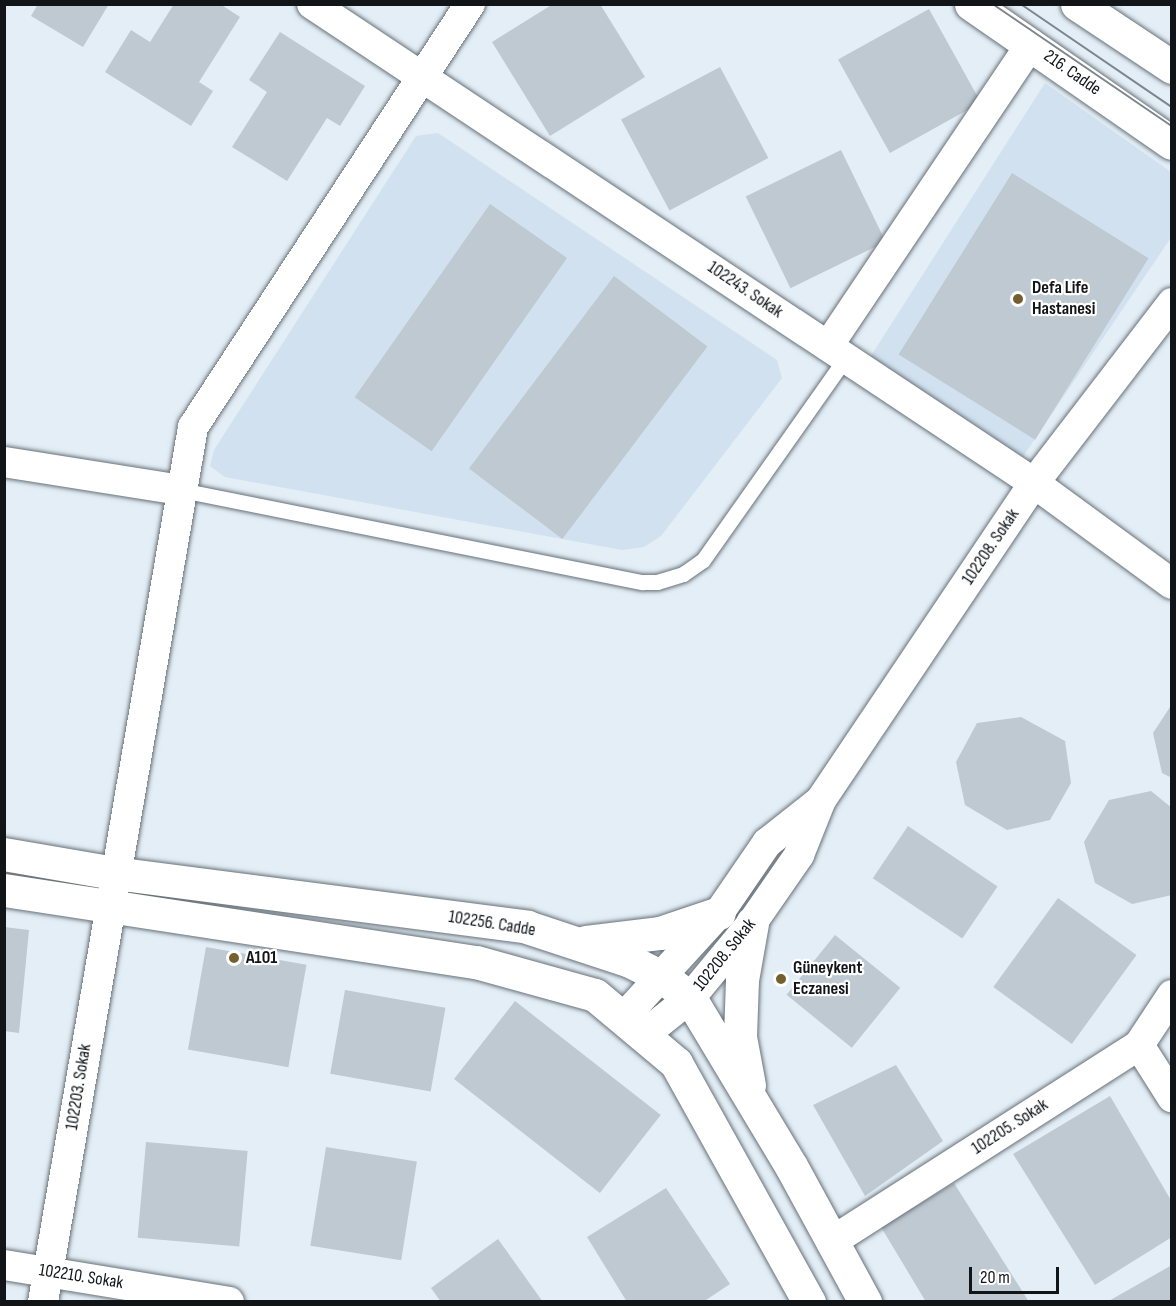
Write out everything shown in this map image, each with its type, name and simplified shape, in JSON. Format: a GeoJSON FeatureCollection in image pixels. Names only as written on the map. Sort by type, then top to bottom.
{"type":"FeatureCollection","features":[{"type":"Feature","properties":{"kind":"street","name":"102243. Sokak"},"geometry":{"type":"LineString","coordinates":[[312,4],[422,74],[1034,483],[1172,584]]}},
{"type":"Feature","properties":{"kind":"street","name":"102203. Sokak"},"geometry":{"type":"LineString","coordinates":[[43,1302],[114,873],[193,427],[422,74],[470,4]]}},
{"type":"Feature","properties":{"kind":"street","name":"216. Cadde"},"geometry":{"type":"LineString","coordinates":[[971,4],[1172,143]]}},
{"type":"Feature","properties":{"kind":"street"},"geometry":{"type":"LineString","coordinates":[[1077,4],[1172,67]]}},
{"type":"Feature","properties":{"kind":"street"},"geometry":{"type":"LineString","coordinates":[[837,352],[1031,45]]}},
{"type":"Feature","properties":{"kind":"street","name":"102208. Sokak"},"geometry":{"type":"LineString","coordinates":[[634,1026],[690,998],[752,923],[799,855],[821,800],[1034,483],[1172,303]]}},
{"type":"Feature","properties":{"kind":"street"},"geometry":{"type":"LineString","coordinates":[[4,462],[181,490]]}},
{"type":"Feature","properties":{"kind":"street","name":"102208. Sokak"},"geometry":{"type":"LineString","coordinates":[[634,1026],[664,978],[719,913],[767,843],[821,800]]}},
{"type":"Feature","properties":{"kind":"street","name":"102256. Cadde"},"geometry":{"type":"LineString","coordinates":[[4,854],[114,873],[527,927],[630,961],[664,978],[690,998],[791,1166],[865,1302]]}},
{"type":"Feature","properties":{"kind":"street"},"geometry":{"type":"LineString","coordinates":[[4,890],[108,908],[476,962],[595,995],[676,1063],[809,1302]]}},
{"type":"Feature","properties":{"kind":"street"},"geometry":{"type":"LineString","coordinates":[[576,943],[660,933],[719,913]]}},
{"type":"Feature","properties":{"kind":"street"},"geometry":{"type":"LineString","coordinates":[[752,923],[742,980],[740,1037],[754,1107]]}},
{"type":"Feature","properties":{"kind":"street","name":"102205. Sokak"},"geometry":{"type":"LineString","coordinates":[[831,1242],[1139,1045],[1172,995]]}},
{"type":"Feature","properties":{"kind":"street"},"geometry":{"type":"LineString","coordinates":[[1139,1045],[1172,1097]]}},
{"type":"Feature","properties":{"kind":"street","name":"102210. Sokak"},"geometry":{"type":"LineString","coordinates":[[4,1265],[229,1302]]}},
{"type":"Feature","properties":{"kind":"lane"},"geometry":{"type":"LineString","coordinates":[[181,490],[642,582],[657,582],[683,574],[703,560],[837,352]]}},
{"type":"Feature","properties":{"kind":"shaded area","name":"Defa Life Hastanesi"},"geometry":{"type":"Polygon","coordinates":[[[1045,83],[1171,172],[1172,221],[1170,239],[1020,461],[869,359],[1045,83]]]}},
{"type":"Feature","properties":{"kind":"shaded area"},"geometry":{"type":"Polygon","coordinates":[[[438,133],[777,360],[782,378],[661,536],[644,547],[622,550],[225,477],[210,466],[214,450],[416,136],[438,133]]]}},
{"type":"Feature","properties":{"kind":"building"},"geometry":{"type":"Polygon","coordinates":[[[38,4],[109,4],[83,47],[31,16],[38,4]]]}},
{"type":"Feature","properties":{"kind":"building"},"geometry":{"type":"Polygon","coordinates":[[[174,4],[220,4],[240,17],[199,82],[213,91],[191,126],[105,72],[131,30],[150,42],[174,4]]]}},
{"type":"Feature","properties":{"kind":"building"},"geometry":{"type":"Polygon","coordinates":[[[553,4],[600,4],[645,77],[550,136],[492,42],[553,4]]]}},
{"type":"Feature","properties":{"kind":"building"},"geometry":{"type":"Polygon","coordinates":[[[929,9],[981,103],[890,153],[838,59],[929,9]]]}},
{"type":"Feature","properties":{"kind":"building"},"geometry":{"type":"Polygon","coordinates":[[[280,32],[365,86],[340,126],[327,118],[287,181],[232,147],[267,92],[249,80],[280,32]]]}},
{"type":"Feature","properties":{"kind":"building"},"geometry":{"type":"Polygon","coordinates":[[[720,67],[768,158],[669,211],[621,120],[720,67]]]}},
{"type":"Feature","properties":{"kind":"building"},"geometry":{"type":"Polygon","coordinates":[[[841,150],[886,242],[790,288],[746,196],[841,150]]]}},
{"type":"Feature","properties":{"kind":"building"},"geometry":{"type":"Polygon","coordinates":[[[1012,173],[1149,258],[1035,440],[899,354],[1012,173]]]}},
{"type":"Feature","properties":{"kind":"building"},"geometry":{"type":"Polygon","coordinates":[[[490,204],[567,258],[432,451],[355,397],[490,204]]]}},
{"type":"Feature","properties":{"kind":"building"},"geometry":{"type":"Polygon","coordinates":[[[614,276],[707,346],[562,539],[469,468],[614,276]]]}},
{"type":"Feature","properties":{"kind":"building"},"geometry":{"type":"Polygon","coordinates":[[[1172,704],[1172,778],[1162,773],[1153,733],[1172,704]]]}},
{"type":"Feature","properties":{"kind":"building"},"geometry":{"type":"Polygon","coordinates":[[[1021,717],[1065,741],[1071,783],[1050,820],[1007,830],[965,805],[956,762],[977,723],[1021,717]]]}},
{"type":"Feature","properties":{"kind":"building"},"geometry":{"type":"Polygon","coordinates":[[[1151,791],[1172,808],[1172,895],[1132,904],[1095,883],[1084,842],[1109,800],[1151,791]]]}},
{"type":"Feature","properties":{"kind":"building"},"geometry":{"type":"Polygon","coordinates":[[[908,826],[998,886],[962,939],[873,878],[908,826]]]}},
{"type":"Feature","properties":{"kind":"building"},"geometry":{"type":"Polygon","coordinates":[[[1058,898],[1136,955],[1072,1044],[993,987],[1058,898]]]}},
{"type":"Feature","properties":{"kind":"building"},"geometry":{"type":"Polygon","coordinates":[[[4,927],[29,930],[19,1033],[4,1031],[4,927]]]}},
{"type":"Feature","properties":{"kind":"building"},"geometry":{"type":"Polygon","coordinates":[[[835,935],[900,988],[852,1048],[787,995],[835,935]]]}},
{"type":"Feature","properties":{"kind":"building"},"geometry":{"type":"Polygon","coordinates":[[[206,947],[306,965],[288,1067],[188,1049],[206,947]]]}},
{"type":"Feature","properties":{"kind":"building"},"geometry":{"type":"Polygon","coordinates":[[[345,990],[445,1008],[431,1091],[330,1074],[345,990]]]}},
{"type":"Feature","properties":{"kind":"building"},"geometry":{"type":"Polygon","coordinates":[[[515,1001],[661,1115],[600,1193],[454,1079],[515,1001]]]}},
{"type":"Feature","properties":{"kind":"building"},"geometry":{"type":"Polygon","coordinates":[[[896,1065],[943,1141],[865,1196],[813,1105],[896,1065]]]}},
{"type":"Feature","properties":{"kind":"building"},"geometry":{"type":"Polygon","coordinates":[[[1110,1096],[1172,1202],[1172,1237],[1095,1285],[1013,1154],[1110,1096]]]}},
{"type":"Feature","properties":{"kind":"building"},"geometry":{"type":"Polygon","coordinates":[[[146,1142],[248,1151],[239,1247],[138,1238],[146,1142]]]}},
{"type":"Feature","properties":{"kind":"building"},"geometry":{"type":"Polygon","coordinates":[[[326,1147],[417,1161],[401,1260],[310,1246],[326,1147]]]}},
{"type":"Feature","properties":{"kind":"building"},"geometry":{"type":"Polygon","coordinates":[[[954,1183],[1029,1302],[926,1302],[881,1227],[954,1183]]]}},
{"type":"Feature","properties":{"kind":"building"},"geometry":{"type":"Polygon","coordinates":[[[666,1188],[730,1284],[703,1302],[627,1302],[587,1237],[666,1188]]]}},
{"type":"Feature","properties":{"kind":"building"},"geometry":{"type":"Polygon","coordinates":[[[498,1239],[543,1302],[441,1302],[431,1288],[498,1239]]]}},
{"type":"Feature","properties":{"kind":"building"},"geometry":{"type":"Polygon","coordinates":[[[1172,1265],[1172,1302],[1107,1302],[1172,1265]]]}},
{"type":"Feature","properties":{"kind":"tram line"},"geometry":{"type":"LineString","coordinates":[[993,4],[1172,126]]}},
{"type":"Feature","properties":{"kind":"tram line"},"geometry":{"type":"LineString","coordinates":[[1021,4],[1172,107]]}},
{"type":"Feature","properties":{"kind":"place","name":"Defa Life Hastanesi"},"geometry":{"type":"Point","coordinates":[1018,299]}},
{"type":"Feature","properties":{"kind":"place","name":"A101"},"geometry":{"type":"Point","coordinates":[234,958]}},
{"type":"Feature","properties":{"kind":"place","name":"Güneykent Eczanesi"},"geometry":{"type":"Point","coordinates":[781,979]}}]}
